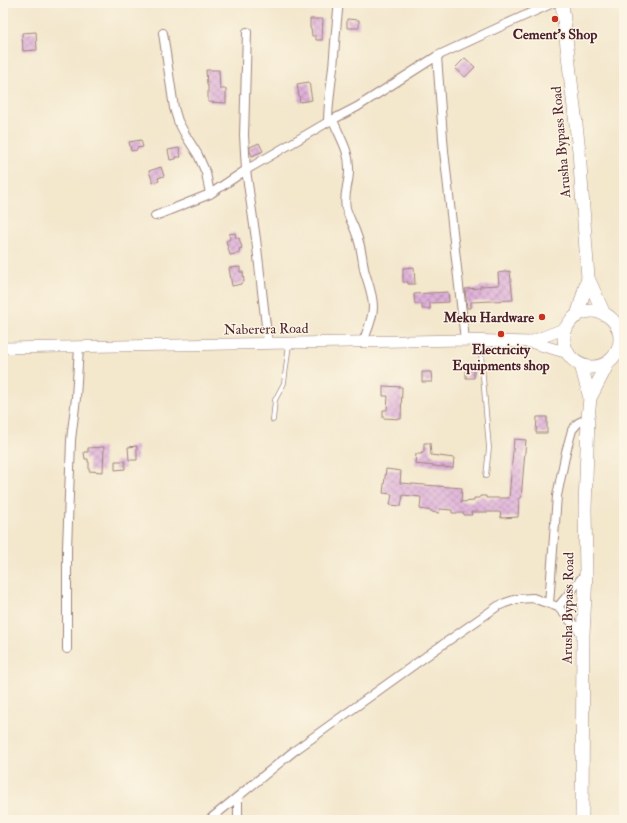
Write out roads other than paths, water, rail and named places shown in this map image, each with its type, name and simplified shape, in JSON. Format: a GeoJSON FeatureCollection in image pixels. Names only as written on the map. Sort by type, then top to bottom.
{"type":"FeatureCollection","features":[{"type":"Feature","properties":{"kind":"main road","name":"Arusha Bypass Road"},"geometry":{"type":"LineString","coordinates":[[562,3],[579,151],[588,278],[604,314],[621,329],[619,335],[621,348],[608,362],[590,398],[588,418],[585,509],[586,574],[583,635],[582,820]]}},
{"type":"Feature","properties":{"kind":"main road","name":"Arusha Bypass Road"},"geometry":{"type":"LineString","coordinates":[[566,328],[577,316],[588,278]]}},
{"type":"Feature","properties":{"kind":"main road"},"geometry":{"type":"LineString","coordinates":[[577,316],[586,312],[604,314]]}},
{"type":"Feature","properties":{"kind":"main road"},"geometry":{"type":"LineString","coordinates":[[566,328],[564,337],[565,345],[573,360],[581,365],[590,367],[599,366],[608,362]]}},
{"type":"Feature","properties":{"kind":"main road","name":"Arusha Bypass Road"},"geometry":{"type":"LineString","coordinates":[[581,365],[590,398]]}},
{"type":"Feature","properties":{"kind":"street"},"geometry":{"type":"LineString","coordinates":[[339,3],[328,105],[330,121],[348,156],[349,179],[345,199],[346,208],[361,246],[364,269],[370,287],[373,307],[372,316],[363,342]]}},
{"type":"Feature","properties":{"kind":"street"},"geometry":{"type":"LineString","coordinates":[[156,216],[210,194],[246,170],[363,103],[437,56],[553,3]]}},
{"type":"Feature","properties":{"kind":"street"},"geometry":{"type":"LineString","coordinates":[[247,32],[244,135],[246,170],[256,239],[268,344]]}},
{"type":"Feature","properties":{"kind":"street"},"geometry":{"type":"LineString","coordinates":[[163,33],[174,108],[178,121],[198,155],[206,173],[210,194]]}},
{"type":"Feature","properties":{"kind":"street"},"geometry":{"type":"LineString","coordinates":[[437,56],[444,151],[465,340]]}},
{"type":"Feature","properties":{"kind":"street","name":"Naberera Road"},"geometry":{"type":"LineString","coordinates":[[530,342],[566,328]]}},
{"type":"Feature","properties":{"kind":"street","name":"Naberera Road"},"geometry":{"type":"LineString","coordinates":[[3,348],[465,340],[530,342],[568,353]]}},
{"type":"Feature","properties":{"kind":"street"},"geometry":{"type":"LineString","coordinates":[[67,649],[71,440],[76,398],[79,347]]}},
{"type":"Feature","properties":{"kind":"street"},"geometry":{"type":"LineString","coordinates":[[549,604],[557,496],[566,452],[572,430],[578,423],[588,418]]}},
{"type":"Feature","properties":{"kind":"street"},"geometry":{"type":"LineString","coordinates":[[558,608],[586,574]]}},
{"type":"Feature","properties":{"kind":"street"},"geometry":{"type":"LineString","coordinates":[[209,820],[294,751],[498,606],[517,599],[533,598],[558,608],[583,635]]}},
{"type":"Feature","properties":{"kind":"street"},"geometry":{"type":"LineString","coordinates":[[238,797],[238,820]]}},
{"type":"Feature","properties":{"kind":"lane"},"geometry":{"type":"LineString","coordinates":[[480,341],[488,448],[486,476]]}},
{"type":"Feature","properties":{"kind":"lane"},"geometry":{"type":"LineString","coordinates":[[273,420],[275,400],[284,383],[290,343]]}},
{"type":"Feature","properties":{"kind":"place","name":"Cement's Shop"},"geometry":{"type":"Point","coordinates":[555,19]}},
{"type":"Feature","properties":{"kind":"place","name":"Meku Hardware"},"geometry":{"type":"Point","coordinates":[542,317]}},
{"type":"Feature","properties":{"kind":"place","name":"Electricity Equipments shop"},"geometry":{"type":"Point","coordinates":[501,334]}}]}
